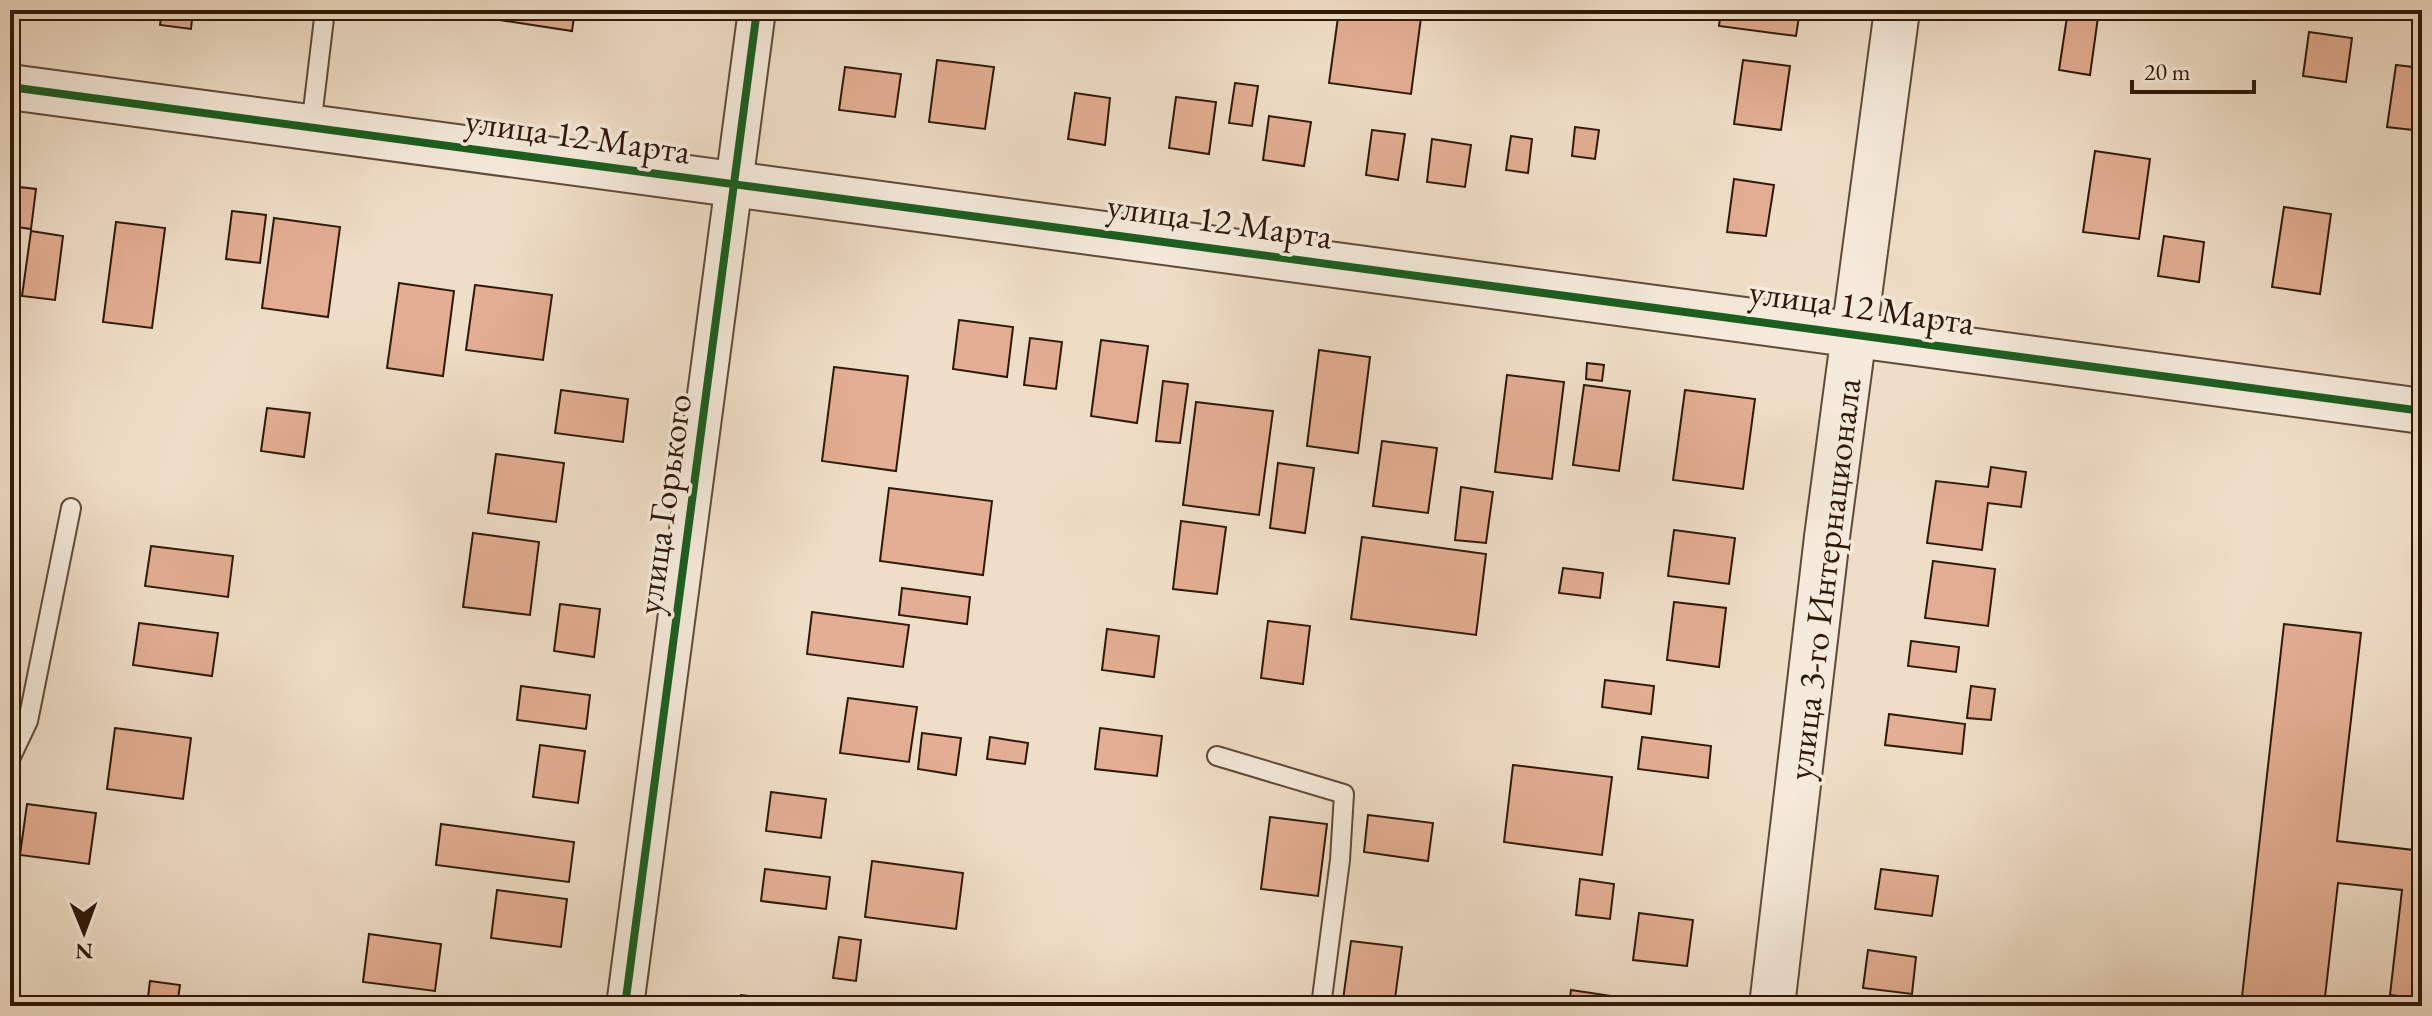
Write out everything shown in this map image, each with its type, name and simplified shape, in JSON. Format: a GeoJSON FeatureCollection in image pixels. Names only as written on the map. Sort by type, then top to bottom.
{"type":"FeatureCollection","features":[{"type":"Feature","properties":{"kind":"street","name":"улица Горького"},"geometry":{"type":"LineString","coordinates":[[625,1006],[757,10]]}},
{"type":"Feature","properties":{"kind":"street","name":"улица 3-го Интернационала"},"geometry":{"type":"LineString","coordinates":[[1772,1006],[1853,333],[1897,10]]}},
{"type":"Feature","properties":{"kind":"street","name":"улица 12 Марта"},"geometry":{"type":"LineString","coordinates":[[10,87],[2422,411]]}},
{"type":"Feature","properties":{"kind":"lane"},"geometry":{"type":"LineString","coordinates":[[311,127],[325,10]]}},
{"type":"Feature","properties":{"kind":"lane"},"geometry":{"type":"LineString","coordinates":[[10,759],[28,721],[71,508]]}},
{"type":"Feature","properties":{"kind":"lane"},"geometry":{"type":"LineString","coordinates":[[1217,756],[1344,794],[1340,860],[1321,1006]]}},
{"type":"Feature","properties":{"kind":"building"},"geometry":{"type":"Polygon","coordinates":[[[122,10],[142,10],[141,20],[121,17],[122,10]]]}},
{"type":"Feature","properties":{"kind":"building"},"geometry":{"type":"Polygon","coordinates":[[[162,10],[193,10],[191,29],[160,25],[162,10]]]}},
{"type":"Feature","properties":{"kind":"building"},"geometry":{"type":"Polygon","coordinates":[[[500,10],[575,10],[572,31],[499,20],[500,10]]]}},
{"type":"Feature","properties":{"kind":"building"},"geometry":{"type":"Polygon","coordinates":[[[617,10],[685,10],[683,19],[617,10]]]}},
{"type":"Feature","properties":{"kind":"building"},"geometry":{"type":"Polygon","coordinates":[[[868,10],[904,10],[903,15],[868,10]]]}},
{"type":"Feature","properties":{"kind":"building"},"geometry":{"type":"Polygon","coordinates":[[[1339,10],[1422,10],[1411,94],[1329,83],[1339,10]]]}},
{"type":"Feature","properties":{"kind":"building"},"geometry":{"type":"Polygon","coordinates":[[[1721,10],[1800,10],[1796,36],[1719,26],[1721,10]]]}},
{"type":"Feature","properties":{"kind":"building"},"geometry":{"type":"Polygon","coordinates":[[[1983,10],[2035,10],[2033,20],[1983,13],[1983,10]]]}},
{"type":"Feature","properties":{"kind":"building"},"geometry":{"type":"Polygon","coordinates":[[[2068,10],[2099,10],[2090,75],[2059,70],[2068,10]]]}},
{"type":"Feature","properties":{"kind":"building"},"geometry":{"type":"Polygon","coordinates":[[[2309,32],[2352,38],[2346,82],[2303,76],[2309,32]]]}},
{"type":"Feature","properties":{"kind":"building"},"geometry":{"type":"Polygon","coordinates":[[[937,60],[994,67],[985,129],[929,122],[937,60]]]}},
{"type":"Feature","properties":{"kind":"building"},"geometry":{"type":"Polygon","coordinates":[[[1743,60],[1790,66],[1781,130],[1734,124],[1743,60]]]}},
{"type":"Feature","properties":{"kind":"building"},"geometry":{"type":"Polygon","coordinates":[[[2396,65],[2422,68],[2422,131],[2387,127],[2396,65]]]}},
{"type":"Feature","properties":{"kind":"building"},"geometry":{"type":"Polygon","coordinates":[[[845,67],[901,74],[895,117],[839,110],[845,67]]]}},
{"type":"Feature","properties":{"kind":"building"},"geometry":{"type":"Polygon","coordinates":[[[1235,83],[1258,86],[1252,126],[1229,123],[1235,83]]]}},
{"type":"Feature","properties":{"kind":"building"},"geometry":{"type":"Polygon","coordinates":[[[1075,93],[1110,98],[1105,145],[1068,139],[1075,93]]]}},
{"type":"Feature","properties":{"kind":"building"},"geometry":{"type":"Polygon","coordinates":[[[1176,97],[1216,102],[1209,154],[1169,148],[1176,97]]]}},
{"type":"Feature","properties":{"kind":"building"},"geometry":{"type":"Polygon","coordinates":[[[1269,116],[1311,122],[1304,166],[1263,160],[1269,116]]]}},
{"type":"Feature","properties":{"kind":"building"},"geometry":{"type":"Polygon","coordinates":[[[1575,127],[1599,130],[1595,159],[1572,156],[1575,127]]]}},
{"type":"Feature","properties":{"kind":"building"},"geometry":{"type":"Polygon","coordinates":[[[1372,130],[1405,134],[1398,180],[1366,175],[1372,130]]]}},
{"type":"Feature","properties":{"kind":"building"},"geometry":{"type":"Polygon","coordinates":[[[1511,136],[1532,139],[1528,173],[1506,170],[1511,136]]]}},
{"type":"Feature","properties":{"kind":"building"},"geometry":{"type":"Polygon","coordinates":[[[1432,139],[1471,145],[1465,187],[1427,182],[1432,139]]]}},
{"type":"Feature","properties":{"kind":"building"},"geometry":{"type":"Polygon","coordinates":[[[2095,151],[2150,159],[2139,239],[2083,232],[2095,151]]]}},
{"type":"Feature","properties":{"kind":"building"},"geometry":{"type":"Polygon","coordinates":[[[1734,179],[1774,185],[1766,236],[1727,232],[1734,179]]]}},
{"type":"Feature","properties":{"kind":"building"},"geometry":{"type":"Polygon","coordinates":[[[10,186],[36,189],[31,229],[10,226],[10,186]]]}},
{"type":"Feature","properties":{"kind":"building"},"geometry":{"type":"Polygon","coordinates":[[[2284,207],[2331,214],[2320,294],[2272,287],[2284,207]]]}},
{"type":"Feature","properties":{"kind":"building"},"geometry":{"type":"Polygon","coordinates":[[[232,211],[266,215],[260,263],[226,259],[232,211]]]}},
{"type":"Feature","properties":{"kind":"building"},"geometry":{"type":"Polygon","coordinates":[[[274,218],[340,227],[328,317],[262,308],[274,218]]]}},
{"type":"Feature","properties":{"kind":"building"},"geometry":{"type":"Polygon","coordinates":[[[116,222],[165,228],[152,328],[103,322],[116,222]]]}},
{"type":"Feature","properties":{"kind":"building"},"geometry":{"type":"Polygon","coordinates":[[[31,231],[63,236],[55,300],[22,296],[31,231]]]}},
{"type":"Feature","properties":{"kind":"building"},"geometry":{"type":"Polygon","coordinates":[[[2164,236],[2204,242],[2199,282],[2158,276],[2164,236]]]}},
{"type":"Feature","properties":{"kind":"building"},"geometry":{"type":"Polygon","coordinates":[[[399,283],[454,291],[443,376],[387,368],[399,283]]]}},
{"type":"Feature","properties":{"kind":"building"},"geometry":{"type":"Polygon","coordinates":[[[475,285],[552,295],[543,360],[466,350],[475,285]]]}},
{"type":"Feature","properties":{"kind":"building"},"geometry":{"type":"Polygon","coordinates":[[[959,320],[1013,327],[1007,377],[953,369],[959,320]]]}},
{"type":"Feature","properties":{"kind":"building"},"geometry":{"type":"Polygon","coordinates":[[[1030,338],[1062,342],[1056,389],[1024,385],[1030,338]]]}},
{"type":"Feature","properties":{"kind":"building"},"geometry":{"type":"Polygon","coordinates":[[[1101,340],[1148,346],[1137,423],[1091,416],[1101,340]]]}},
{"type":"Feature","properties":{"kind":"building"},"geometry":{"type":"Polygon","coordinates":[[[1319,350],[1370,357],[1358,453],[1307,446],[1319,350]]]}},
{"type":"Feature","properties":{"kind":"building"},"geometry":{"type":"Polygon","coordinates":[[[1587,363],[1604,365],[1602,381],[1586,379],[1587,363]]]}},
{"type":"Feature","properties":{"kind":"building"},"geometry":{"type":"Polygon","coordinates":[[[834,367],[908,376],[896,471],[822,461],[834,367]]]}},
{"type":"Feature","properties":{"kind":"building"},"geometry":{"type":"Polygon","coordinates":[[[1507,375],[1564,382],[1552,479],[1495,472],[1507,375]]]}},
{"type":"Feature","properties":{"kind":"building"},"geometry":{"type":"Polygon","coordinates":[[[1163,381],[1188,384],[1180,443],[1156,441],[1163,381]]]}},
{"type":"Feature","properties":{"kind":"building"},"geometry":{"type":"Polygon","coordinates":[[[1584,385],[1630,391],[1619,471],[1573,465],[1584,385]]]}},
{"type":"Feature","properties":{"kind":"building"},"geometry":{"type":"Polygon","coordinates":[[[561,390],[628,399],[623,442],[555,433],[561,390]]]}},
{"type":"Feature","properties":{"kind":"building"},"geometry":{"type":"Polygon","coordinates":[[[1685,390],[1755,399],[1743,489],[1673,480],[1685,390]]]}},
{"type":"Feature","properties":{"kind":"building"},"geometry":{"type":"Polygon","coordinates":[[[1196,402],[1273,411],[1259,515],[1183,505],[1196,402]]]}},
{"type":"Feature","properties":{"kind":"building"},"geometry":{"type":"Polygon","coordinates":[[[267,408],[310,413],[304,457],[261,451],[267,408]]]}},
{"type":"Feature","properties":{"kind":"building"},"geometry":{"type":"Polygon","coordinates":[[[1382,441],[1437,448],[1428,513],[1373,506],[1382,441]]]}},
{"type":"Feature","properties":{"kind":"building"},"geometry":{"type":"Polygon","coordinates":[[[496,454],[564,463],[556,522],[488,513],[496,454]]]}},
{"type":"Feature","properties":{"kind":"building"},"geometry":{"type":"Polygon","coordinates":[[[1278,463],[1314,468],[1305,533],[1270,528],[1278,463]]]}},
{"type":"Feature","properties":{"kind":"building"},"geometry":{"type":"Polygon","coordinates":[[[1991,467],[2026,472],[2021,507],[1988,503],[1982,550],[1927,543],[1936,481],[1988,487],[1991,467]]]}},
{"type":"Feature","properties":{"kind":"building"},"geometry":{"type":"Polygon","coordinates":[[[1461,487],[1493,492],[1486,543],[1455,540],[1461,487]]]}},
{"type":"Feature","properties":{"kind":"building"},"geometry":{"type":"Polygon","coordinates":[[[889,488],[992,501],[983,575],[880,561],[889,488]]]}},
{"type":"Feature","properties":{"kind":"building"},"geometry":{"type":"Polygon","coordinates":[[[1181,521],[1226,527],[1217,594],[1173,589],[1181,521]]]}},
{"type":"Feature","properties":{"kind":"building"},"geometry":{"type":"Polygon","coordinates":[[[1674,530],[1735,538],[1729,584],[1668,576],[1674,530]]]}},
{"type":"Feature","properties":{"kind":"building"},"geometry":{"type":"Polygon","coordinates":[[[473,533],[539,542],[530,615],[463,607],[473,533]]]}},
{"type":"Feature","properties":{"kind":"building"},"geometry":{"type":"Polygon","coordinates":[[[1362,537],[1486,554],[1476,635],[1351,619],[1362,537]]]}},
{"type":"Feature","properties":{"kind":"building"},"geometry":{"type":"Polygon","coordinates":[[[151,546],[233,556],[228,597],[145,586],[151,546]]]}},
{"type":"Feature","properties":{"kind":"building"},"geometry":{"type":"Polygon","coordinates":[[[1933,561],[1995,569],[1988,626],[1925,618],[1933,561]]]}},
{"type":"Feature","properties":{"kind":"building"},"geometry":{"type":"Polygon","coordinates":[[[1563,568],[1603,573],[1600,598],[1559,593],[1563,568]]]}},
{"type":"Feature","properties":{"kind":"building"},"geometry":{"type":"Polygon","coordinates":[[[902,588],[970,597],[967,624],[899,615],[902,588]]]}},
{"type":"Feature","properties":{"kind":"building"},"geometry":{"type":"Polygon","coordinates":[[[1674,602],[1726,608],[1719,667],[1667,660],[1674,602]]]}},
{"type":"Feature","properties":{"kind":"building"},"geometry":{"type":"Polygon","coordinates":[[[560,604],[600,609],[594,657],[554,651],[560,604]]]}},
{"type":"Feature","properties":{"kind":"building"},"geometry":{"type":"Polygon","coordinates":[[[812,612],[909,625],[903,667],[807,654],[812,612]]]}},
{"type":"Feature","properties":{"kind":"building"},"geometry":{"type":"Polygon","coordinates":[[[1268,621],[1310,626],[1303,684],[1261,678],[1268,621]]]}},
{"type":"Feature","properties":{"kind":"building"},"geometry":{"type":"Polygon","coordinates":[[[139,623],[218,633],[212,676],[133,665],[139,623]]]}},
{"type":"Feature","properties":{"kind":"building"},"geometry":{"type":"Polygon","coordinates":[[[2284,624],[2361,633],[2337,841],[2422,851],[2422,999],[2390,995],[2402,890],[2338,883],[2324,1006],[2241,1006],[2284,624]]]}},
{"type":"Feature","properties":{"kind":"building"},"geometry":{"type":"Polygon","coordinates":[[[1107,629],[1159,636],[1154,677],[1102,670],[1107,629]]]}},
{"type":"Feature","properties":{"kind":"building"},"geometry":{"type":"Polygon","coordinates":[[[1911,641],[1959,647],[1956,672],[1908,666],[1911,641]]]}},
{"type":"Feature","properties":{"kind":"building"},"geometry":{"type":"Polygon","coordinates":[[[1605,680],[1654,686],[1651,714],[1602,707],[1605,680]]]}},
{"type":"Feature","properties":{"kind":"building"},"geometry":{"type":"Polygon","coordinates":[[[521,686],[590,695],[586,729],[517,720],[521,686]]]}},
{"type":"Feature","properties":{"kind":"building"},"geometry":{"type":"Polygon","coordinates":[[[1971,686],[1995,689],[1991,720],[1967,718],[1971,686]]]}},
{"type":"Feature","properties":{"kind":"building"},"geometry":{"type":"Polygon","coordinates":[[[848,698],[917,707],[909,762],[840,753],[848,698]]]}},
{"type":"Feature","properties":{"kind":"building"},"geometry":{"type":"Polygon","coordinates":[[[1889,714],[1965,724],[1962,754],[1885,745],[1889,714]]]}},
{"type":"Feature","properties":{"kind":"building"},"geometry":{"type":"Polygon","coordinates":[[[115,728],[191,738],[183,799],[107,789],[115,728]]]}},
{"type":"Feature","properties":{"kind":"building"},"geometry":{"type":"Polygon","coordinates":[[[1100,728],[1162,736],[1157,776],[1095,769],[1100,728]]]}},
{"type":"Feature","properties":{"kind":"building"},"geometry":{"type":"Polygon","coordinates":[[[922,733],[961,738],[956,775],[918,769],[922,733]]]}},
{"type":"Feature","properties":{"kind":"building"},"geometry":{"type":"Polygon","coordinates":[[[990,737],[1028,743],[1025,764],[987,759],[990,737]]]}},
{"type":"Feature","properties":{"kind":"building"},"geometry":{"type":"Polygon","coordinates":[[[1642,737],[1711,746],[1708,778],[1638,769],[1642,737]]]}},
{"type":"Feature","properties":{"kind":"building"},"geometry":{"type":"Polygon","coordinates":[[[540,745],[585,751],[578,803],[533,797],[540,745]]]}},
{"type":"Feature","properties":{"kind":"building"},"geometry":{"type":"Polygon","coordinates":[[[1513,765],[1612,777],[1602,855],[1504,842],[1513,765]]]}},
{"type":"Feature","properties":{"kind":"building"},"geometry":{"type":"Polygon","coordinates":[[[771,792],[826,799],[821,838],[766,831],[771,792]]]}},
{"type":"Feature","properties":{"kind":"building"},"geometry":{"type":"Polygon","coordinates":[[[27,804],[96,813],[89,864],[20,855],[27,804]]]}},
{"type":"Feature","properties":{"kind":"building"},"geometry":{"type":"Polygon","coordinates":[[[1368,815],[1433,823],[1428,861],[1364,852],[1368,815]]]}},
{"type":"Feature","properties":{"kind":"building"},"geometry":{"type":"Polygon","coordinates":[[[1270,817],[1327,824],[1318,896],[1261,889],[1270,817]]]}},
{"type":"Feature","properties":{"kind":"building"},"geometry":{"type":"Polygon","coordinates":[[[441,824],[574,842],[569,882],[436,865],[441,824]]]}},
{"type":"Feature","properties":{"kind":"building"},"geometry":{"type":"Polygon","coordinates":[[[872,861],[963,873],[956,929],[865,917],[872,861]]]}},
{"type":"Feature","properties":{"kind":"building"},"geometry":{"type":"Polygon","coordinates":[[[765,869],[830,877],[826,909],[761,901],[765,869]]]}},
{"type":"Feature","properties":{"kind":"building"},"geometry":{"type":"Polygon","coordinates":[[[1881,869],[1938,876],[1932,916],[1875,909],[1881,869]]]}},
{"type":"Feature","properties":{"kind":"building"},"geometry":{"type":"Polygon","coordinates":[[[1580,879],[1614,884],[1610,919],[1576,915],[1580,879]]]}},
{"type":"Feature","properties":{"kind":"building"},"geometry":{"type":"Polygon","coordinates":[[[497,890],[567,899],[561,947],[491,938],[497,890]]]}},
{"type":"Feature","properties":{"kind":"building"},"geometry":{"type":"Polygon","coordinates":[[[1639,913],[1693,920],[1687,966],[1633,960],[1639,913]]]}},
{"type":"Feature","properties":{"kind":"building"},"geometry":{"type":"Polygon","coordinates":[[[369,934],[441,944],[435,991],[363,982],[369,934]]]}},
{"type":"Feature","properties":{"kind":"building"},"geometry":{"type":"Polygon","coordinates":[[[839,937],[861,940],[856,981],[833,978],[839,937]]]}},
{"type":"Feature","properties":{"kind":"building"},"geometry":{"type":"Polygon","coordinates":[[[1351,941],[1402,947],[1394,1006],[1343,1000],[1351,941]]]}},
{"type":"Feature","properties":{"kind":"building"},"geometry":{"type":"Polygon","coordinates":[[[1868,950],[1916,957],[1912,994],[1863,988],[1868,950]]]}},
{"type":"Feature","properties":{"kind":"building"},"geometry":{"type":"Polygon","coordinates":[[[150,981],[180,985],[177,1006],[147,1006],[150,981]]]}},
{"type":"Feature","properties":{"kind":"building"},"geometry":{"type":"Polygon","coordinates":[[[1571,990],[1632,999],[1631,1006],[1569,1006],[1571,990]]]}},
{"type":"Feature","properties":{"kind":"building"},"geometry":{"type":"Polygon","coordinates":[[[741,995],[811,1004],[811,1006],[739,1006],[741,995]]]}},
{"type":"Feature","properties":{"kind":"cycle path"},"geometry":{"type":"LineString","coordinates":[[625,1006],[757,10]]}},
{"type":"Feature","properties":{"kind":"cycle path"},"geometry":{"type":"LineString","coordinates":[[10,87],[2422,411]]}}]}
